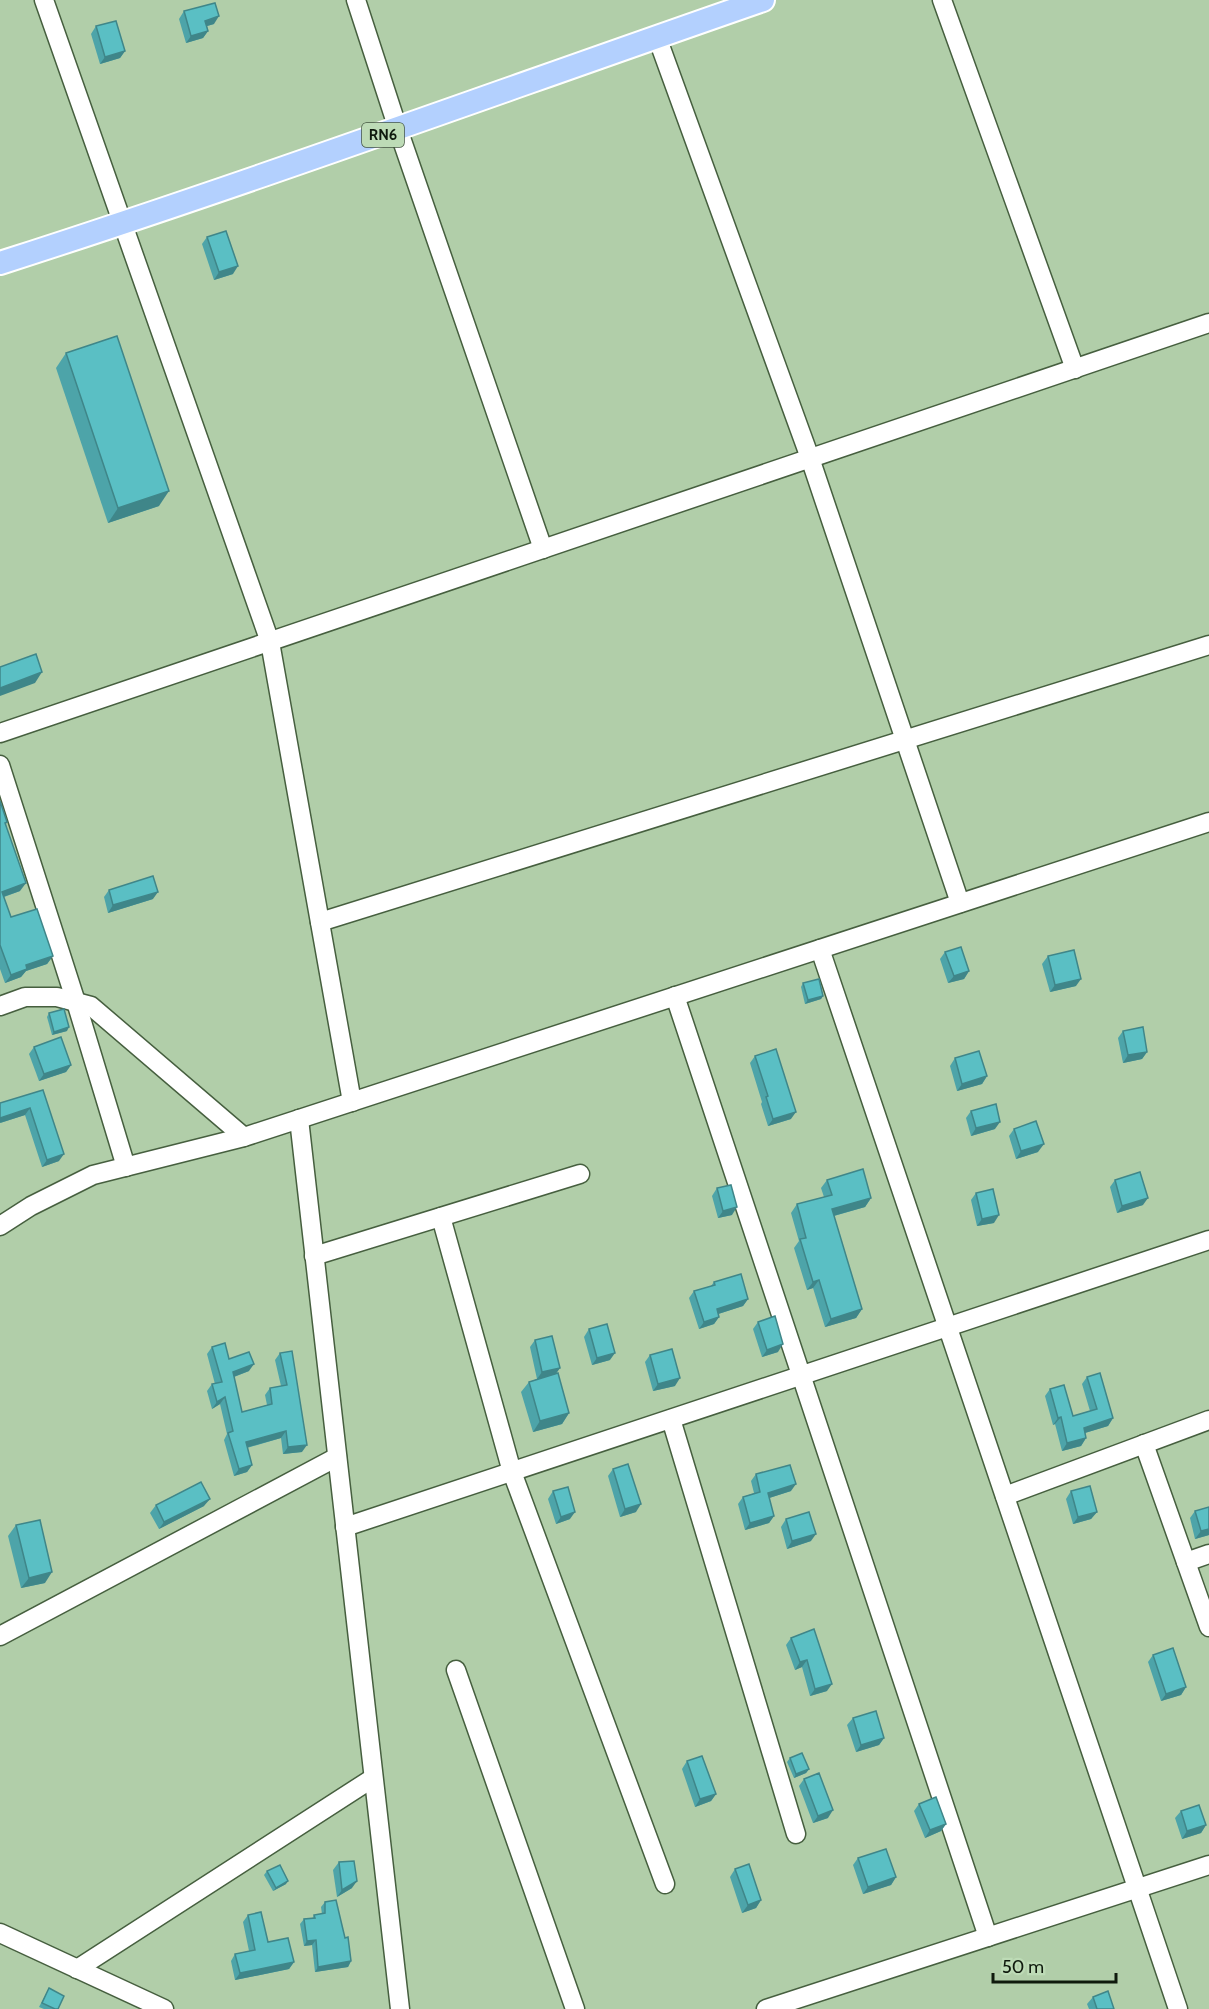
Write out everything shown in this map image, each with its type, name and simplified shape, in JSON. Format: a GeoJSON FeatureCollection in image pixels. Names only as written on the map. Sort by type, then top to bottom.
{"type":"FeatureCollection","features":[{"type":"Feature","properties":{"kind":"main road","name":"RN6"},"geometry":{"type":"LineString","coordinates":[[0,263],[122,224],[398,129],[763,0]]}},
{"type":"Feature","properties":{"kind":"street"},"geometry":{"type":"LineString","coordinates":[[44,0],[270,642],[352,1102]]}},
{"type":"Feature","properties":{"kind":"street"},"geometry":{"type":"LineString","coordinates":[[356,0],[398,129],[543,549]]}},
{"type":"Feature","properties":{"kind":"street"},"geometry":{"type":"LineString","coordinates":[[942,0],[1075,369]]}},
{"type":"Feature","properties":{"kind":"street"},"geometry":{"type":"LineString","coordinates":[[657,37],[810,458],[960,903]]}},
{"type":"Feature","properties":{"kind":"street"},"geometry":{"type":"LineString","coordinates":[[0,733],[1209,323]]}},
{"type":"Feature","properties":{"kind":"street"},"geometry":{"type":"LineString","coordinates":[[320,922],[1209,645]]}},
{"type":"Feature","properties":{"kind":"street"},"geometry":{"type":"LineString","coordinates":[[0,765],[126,1167]]}},
{"type":"Feature","properties":{"kind":"street"},"geometry":{"type":"LineString","coordinates":[[0,1226],[65,1188],[93,1175],[244,1137],[1209,822]]}},
{"type":"Feature","properties":{"kind":"street"},"geometry":{"type":"LineString","coordinates":[[820,949],[1178,2009]]}},
{"type":"Feature","properties":{"kind":"street"},"geometry":{"type":"LineString","coordinates":[[675,996],[988,1937]]}},
{"type":"Feature","properties":{"kind":"street"},"geometry":{"type":"LineString","coordinates":[[0,1005],[25,997],[57,997],[91,1006],[244,1137]]}},
{"type":"Feature","properties":{"kind":"street"},"geometry":{"type":"LineString","coordinates":[[299,1119],[399,2009]]}},
{"type":"Feature","properties":{"kind":"street"},"geometry":{"type":"LineString","coordinates":[[314,1256],[580,1174]]}},
{"type":"Feature","properties":{"kind":"street"},"geometry":{"type":"LineString","coordinates":[[441,1217],[512,1472],[665,1884]]}},
{"type":"Feature","properties":{"kind":"street"},"geometry":{"type":"LineString","coordinates":[[345,1527],[1209,1240]]}},
{"type":"Feature","properties":{"kind":"street"},"geometry":{"type":"LineString","coordinates":[[671,1419],[796,1834]]}},
{"type":"Feature","properties":{"kind":"street"},"geometry":{"type":"LineString","coordinates":[[1005,1496],[1209,1420]]}},
{"type":"Feature","properties":{"kind":"street"},"geometry":{"type":"LineString","coordinates":[[1144,1444],[1209,1627]]}},
{"type":"Feature","properties":{"kind":"street"},"geometry":{"type":"LineString","coordinates":[[0,1636],[337,1457]]}},
{"type":"Feature","properties":{"kind":"street"},"geometry":{"type":"LineString","coordinates":[[1186,1562],[1209,1554]]}},
{"type":"Feature","properties":{"kind":"street"},"geometry":{"type":"LineString","coordinates":[[456,1670],[575,2009]]}},
{"type":"Feature","properties":{"kind":"street"},"geometry":{"type":"LineString","coordinates":[[77,1969],[374,1778]]}},
{"type":"Feature","properties":{"kind":"street"},"geometry":{"type":"LineString","coordinates":[[766,2009],[1209,1865]]}},
{"type":"Feature","properties":{"kind":"street"},"geometry":{"type":"LineString","coordinates":[[0,1933],[164,2009]]}},
{"type":"Feature","properties":{"kind":"building"},"geometry":{"type":"Polygon","coordinates":[[[215,3],[219,16],[205,21],[208,31],[191,36],[184,11],[215,3]]]}},
{"type":"Feature","properties":{"kind":"building"},"geometry":{"type":"Polygon","coordinates":[[[116,21],[125,51],[105,57],[96,26],[116,21]]]}},
{"type":"Feature","properties":{"kind":"building"},"geometry":{"type":"Polygon","coordinates":[[[226,231],[238,266],[219,272],[207,237],[226,231]]]}},
{"type":"Feature","properties":{"kind":"building"},"geometry":{"type":"Polygon","coordinates":[[[117,336],[169,491],[118,508],[66,353],[117,336]]]}},
{"type":"Feature","properties":{"kind":"building"},"geometry":{"type":"Polygon","coordinates":[[[36,654],[42,672],[0,688],[0,667],[36,654]]]}},
{"type":"Feature","properties":{"kind":"building"},"geometry":{"type":"Polygon","coordinates":[[[0,801],[7,822],[5,823],[26,883],[2,892],[11,917],[37,909],[53,956],[26,965],[27,969],[11,975],[0,945],[0,801]]]}},
{"type":"Feature","properties":{"kind":"building"},"geometry":{"type":"Polygon","coordinates":[[[153,876],[158,892],[113,905],[109,890],[153,876]]]}},
{"type":"Feature","properties":{"kind":"building"},"geometry":{"type":"Polygon","coordinates":[[[961,947],[969,971],[954,976],[945,952],[961,947]]]}},
{"type":"Feature","properties":{"kind":"building"},"geometry":{"type":"Polygon","coordinates":[[[1074,950],[1081,979],[1055,985],[1048,956],[1074,950]]]}},
{"type":"Feature","properties":{"kind":"building"},"geometry":{"type":"Polygon","coordinates":[[[819,979],[823,996],[808,1000],[803,983],[819,979]]]}},
{"type":"Feature","properties":{"kind":"building"},"geometry":{"type":"Polygon","coordinates":[[[64,1009],[69,1027],[54,1032],[49,1013],[64,1009]]]}},
{"type":"Feature","properties":{"kind":"building"},"geometry":{"type":"Polygon","coordinates":[[[1143,1027],[1147,1052],[1128,1055],[1123,1031],[1143,1027]]]}},
{"type":"Feature","properties":{"kind":"building"},"geometry":{"type":"Polygon","coordinates":[[[61,1037],[71,1065],[44,1074],[34,1047],[61,1037]]]}},
{"type":"Feature","properties":{"kind":"building"},"geometry":{"type":"Polygon","coordinates":[[[776,1049],[796,1112],[773,1119],[755,1056],[776,1049]]]}},
{"type":"Feature","properties":{"kind":"building"},"geometry":{"type":"Polygon","coordinates":[[[979,1051],[987,1076],[962,1084],[955,1058],[979,1051]]]}},
{"type":"Feature","properties":{"kind":"building"},"geometry":{"type":"Polygon","coordinates":[[[43,1090],[64,1154],[47,1160],[30,1108],[0,1118],[0,1103],[43,1090]]]}},
{"type":"Feature","properties":{"kind":"building"},"geometry":{"type":"Polygon","coordinates":[[[996,1104],[1000,1122],[976,1128],[971,1111],[996,1104]]]}},
{"type":"Feature","properties":{"kind":"building"},"geometry":{"type":"Polygon","coordinates":[[[1036,1121],[1044,1144],[1021,1151],[1014,1129],[1036,1121]]]}},
{"type":"Feature","properties":{"kind":"building"},"geometry":{"type":"Polygon","coordinates":[[[863,1169],[871,1198],[832,1209],[862,1309],[831,1319],[819,1280],[813,1282],[800,1239],[806,1238],[797,1204],[832,1195],[827,1180],[863,1169]]]}},
{"type":"Feature","properties":{"kind":"building"},"geometry":{"type":"Polygon","coordinates":[[[1140,1172],[1148,1198],[1122,1206],[1115,1180],[1140,1172]]]}},
{"type":"Feature","properties":{"kind":"building"},"geometry":{"type":"Polygon","coordinates":[[[731,1185],[737,1207],[723,1211],[717,1188],[731,1185]]]}},
{"type":"Feature","properties":{"kind":"building"},"geometry":{"type":"Polygon","coordinates":[[[993,1189],[999,1215],[982,1219],[976,1193],[993,1189]]]}},
{"type":"Feature","properties":{"kind":"building"},"geometry":{"type":"Polygon","coordinates":[[[741,1274],[748,1299],[717,1309],[719,1317],[704,1322],[694,1291],[741,1274]]]}},
{"type":"Feature","properties":{"kind":"building"},"geometry":{"type":"Polygon","coordinates":[[[775,1316],[783,1344],[767,1350],[758,1322],[775,1316]]]}},
{"type":"Feature","properties":{"kind":"building"},"geometry":{"type":"Polygon","coordinates":[[[607,1324],[615,1353],[597,1358],[589,1329],[607,1324]]]}},
{"type":"Feature","properties":{"kind":"building"},"geometry":{"type":"Polygon","coordinates":[[[552,1336],[560,1368],[542,1372],[535,1340],[552,1336]]]}},
{"type":"Feature","properties":{"kind":"building"},"geometry":{"type":"Polygon","coordinates":[[[225,1343],[229,1359],[249,1352],[254,1364],[233,1372],[242,1412],[272,1404],[270,1388],[287,1385],[280,1353],[292,1351],[307,1445],[288,1447],[286,1431],[246,1442],[252,1465],[239,1469],[228,1433],[233,1431],[225,1397],[217,1402],[212,1384],[222,1382],[212,1347],[225,1343]]]}},
{"type":"Feature","properties":{"kind":"building"},"geometry":{"type":"Polygon","coordinates":[[[672,1349],[680,1378],[658,1384],[650,1355],[672,1349]]]}},
{"type":"Feature","properties":{"kind":"building"},"geometry":{"type":"Polygon","coordinates":[[[558,1373],[569,1413],[540,1421],[529,1382],[558,1373]]]}},
{"type":"Feature","properties":{"kind":"building"},"geometry":{"type":"Polygon","coordinates":[[[1100,1373],[1113,1418],[1084,1428],[1086,1438],[1067,1443],[1061,1417],[1058,1418],[1050,1389],[1064,1385],[1073,1416],[1097,1409],[1087,1377],[1100,1373]]]}},
{"type":"Feature","properties":{"kind":"building"},"geometry":{"type":"Polygon","coordinates":[[[628,1464],[641,1504],[625,1509],[613,1469],[628,1464]]]}},
{"type":"Feature","properties":{"kind":"building"},"geometry":{"type":"Polygon","coordinates":[[[790,1465],[796,1484],[768,1493],[774,1516],[750,1523],[743,1497],[760,1492],[756,1474],[790,1465]]]}},
{"type":"Feature","properties":{"kind":"building"},"geometry":{"type":"Polygon","coordinates":[[[201,1482],[210,1499],[164,1522],[156,1505],[201,1482]]]}},
{"type":"Feature","properties":{"kind":"building"},"geometry":{"type":"Polygon","coordinates":[[[1090,1486],[1097,1512],[1078,1517],[1071,1491],[1090,1486]]]}},
{"type":"Feature","properties":{"kind":"building"},"geometry":{"type":"Polygon","coordinates":[[[568,1487],[575,1512],[561,1517],[553,1491],[568,1487]]]}},
{"type":"Feature","properties":{"kind":"building"},"geometry":{"type":"Polygon","coordinates":[[[1209,1507],[1209,1529],[1201,1531],[1195,1511],[1209,1507]]]}},
{"type":"Feature","properties":{"kind":"building"},"geometry":{"type":"Polygon","coordinates":[[[809,1512],[816,1534],[792,1541],[786,1519],[809,1512]]]}},
{"type":"Feature","properties":{"kind":"building"},"geometry":{"type":"Polygon","coordinates":[[[40,1520],[52,1572],[29,1578],[16,1525],[40,1520]]]}},
{"type":"Feature","properties":{"kind":"building"},"geometry":{"type":"Polygon","coordinates":[[[814,1629],[832,1684],[815,1689],[807,1660],[800,1662],[791,1638],[814,1629]]]}},
{"type":"Feature","properties":{"kind":"building"},"geometry":{"type":"Polygon","coordinates":[[[1173,1648],[1186,1687],[1166,1694],[1153,1655],[1173,1648]]]}},
{"type":"Feature","properties":{"kind":"building"},"geometry":{"type":"Polygon","coordinates":[[[876,1711],[884,1738],[861,1745],[853,1718],[876,1711]]]}},
{"type":"Feature","properties":{"kind":"building"},"geometry":{"type":"Polygon","coordinates":[[[802,1753],[809,1769],[796,1774],[790,1758],[802,1753]]]}},
{"type":"Feature","properties":{"kind":"building"},"geometry":{"type":"Polygon","coordinates":[[[702,1756],[716,1794],[700,1799],[687,1761],[702,1756]]]}},
{"type":"Feature","properties":{"kind":"building"},"geometry":{"type":"Polygon","coordinates":[[[819,1773],[833,1810],[818,1816],[804,1779],[819,1773]]]}},
{"type":"Feature","properties":{"kind":"building"},"geometry":{"type":"Polygon","coordinates":[[[936,1797],[946,1824],[930,1830],[919,1804],[936,1797]]]}},
{"type":"Feature","properties":{"kind":"building"},"geometry":{"type":"Polygon","coordinates":[[[1199,1805],[1206,1825],[1187,1831],[1181,1811],[1199,1805]]]}},
{"type":"Feature","properties":{"kind":"building"},"geometry":{"type":"Polygon","coordinates":[[[886,1849],[896,1877],[868,1887],[858,1858],[886,1849]]]}},
{"type":"Feature","properties":{"kind":"building"},"geometry":{"type":"Polygon","coordinates":[[[354,1861],[357,1881],[342,1890],[339,1862],[354,1861]]]}},
{"type":"Feature","properties":{"kind":"building"},"geometry":{"type":"Polygon","coordinates":[[[749,1864],[761,1900],[748,1905],[735,1869],[749,1864]]]}},
{"type":"Feature","properties":{"kind":"building"},"geometry":{"type":"Polygon","coordinates":[[[280,1865],[288,1881],[276,1888],[267,1871],[280,1865]]]}},
{"type":"Feature","properties":{"kind":"building"},"geometry":{"type":"Polygon","coordinates":[[[336,1900],[345,1938],[348,1937],[351,1961],[318,1967],[316,1940],[307,1941],[304,1919],[315,1918],[314,1915],[325,1913],[325,1902],[336,1900]]]}},
{"type":"Feature","properties":{"kind":"building"},"geometry":{"type":"Polygon","coordinates":[[[261,1912],[268,1942],[288,1938],[294,1962],[240,1973],[235,1954],[255,1950],[248,1915],[261,1912]]]}},
{"type":"Feature","properties":{"kind":"building"},"geometry":{"type":"Polygon","coordinates":[[[49,1988],[64,1996],[58,2009],[42,2003],[49,1988]]]}},
{"type":"Feature","properties":{"kind":"building"},"geometry":{"type":"Polygon","coordinates":[[[1108,1991],[1114,2009],[1097,2009],[1093,1997],[1108,1991]]]}}]}
